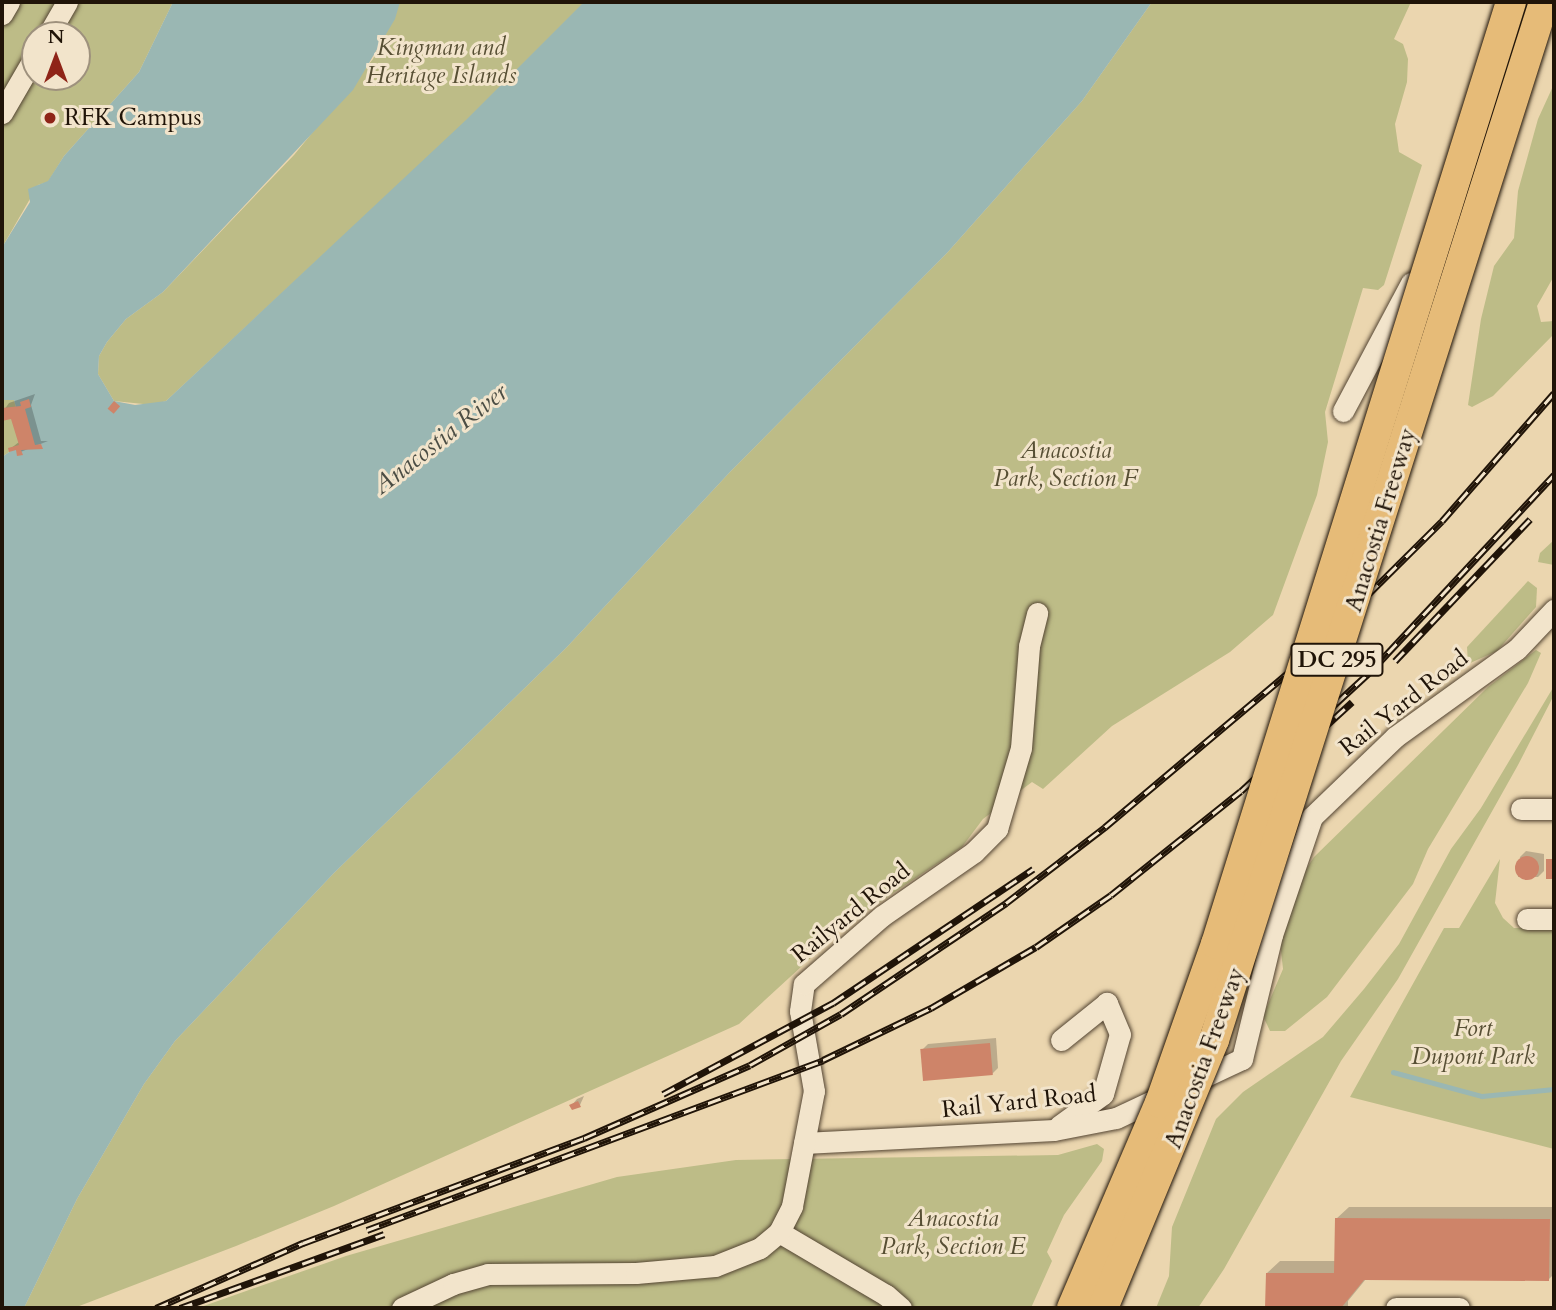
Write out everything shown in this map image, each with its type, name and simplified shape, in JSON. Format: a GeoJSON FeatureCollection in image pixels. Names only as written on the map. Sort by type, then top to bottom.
{"type":"FeatureCollection","features":[{"type":"Feature","properties":{"kind":"highway","name":"Anacostia Freeway"},"geometry":{"type":"LineString","coordinates":[[1072,1308],[1160,1103],[1216,944],[1438,227],[1511,2]]}},
{"type":"Feature","properties":{"kind":"highway","name":"Anacostia Freeway"},"geometry":{"type":"LineString","coordinates":[[1103,1308],[1214,1040],[1544,2]]}},
{"type":"Feature","properties":{"kind":"street"},"geometry":{"type":"LineString","coordinates":[[2,14],[9,2]]}},
{"type":"Feature","properties":{"kind":"street"},"geometry":{"type":"LineString","coordinates":[[55,21],[67,2]]}},
{"type":"Feature","properties":{"kind":"street"},"geometry":{"type":"LineString","coordinates":[[2,113],[21,80]]}},
{"type":"Feature","properties":{"kind":"street"},"geometry":{"type":"LineString","coordinates":[[1343,411],[1388,332],[1438,227]]}},
{"type":"Feature","properties":{"kind":"street","name":"Rail Yard Road"},"geometry":{"type":"LineString","coordinates":[[804,1143],[1054,1130],[1116,1118],[1242,1059],[1272,935],[1312,817],[1395,737],[1517,649],[1554,610]]}},
{"type":"Feature","properties":{"kind":"street","name":"Railyard Road"},"geometry":{"type":"LineString","coordinates":[[779,1232],[792,1206],[815,1083],[800,1011],[804,984],[882,916],[974,852],[997,829],[1013,787],[1021,748],[1029,646],[1037,613]]}},
{"type":"Feature","properties":{"kind":"street"},"geometry":{"type":"LineString","coordinates":[[1521,808],[1554,809]]}},
{"type":"Feature","properties":{"kind":"street"},"geometry":{"type":"LineString","coordinates":[[1527,919],[1554,919]]}},
{"type":"Feature","properties":{"kind":"street"},"geometry":{"type":"LineString","coordinates":[[1054,1130],[1103,1094],[1121,1034],[1107,1003],[1061,1040]]}},
{"type":"Feature","properties":{"kind":"street"},"geometry":{"type":"LineString","coordinates":[[402,1308],[453,1284],[488,1274],[636,1273],[715,1266],[760,1248],[779,1232],[886,1294],[901,1308]]}},
{"type":"Feature","properties":{"kind":"street"},"geometry":{"type":"LineString","coordinates":[[1396,1308],[1459,1308]]}},
{"type":"Feature","properties":{"kind":"green space","name":"RFK Campus"},"geometry":{"type":"Polygon","coordinates":[[[2,2],[173,2],[139,72],[64,156],[48,182],[38,185],[4,244],[2,263],[2,2]]]}},
{"type":"Feature","properties":{"kind":"green space","name":"Kingman and Heritage Islands"},"geometry":{"type":"Polygon","coordinates":[[[400,2],[771,2],[326,252],[166,401],[153,405],[114,401],[98,374],[99,356],[107,342],[126,319],[163,292],[294,155],[373,59],[400,2]]]}},
{"type":"Feature","properties":{"kind":"green space","name":"Anacostia Park, Section F"},"geometry":{"type":"Polygon","coordinates":[[[1152,2],[1411,2],[1394,39],[1403,44],[1408,59],[1407,82],[1395,124],[1399,152],[1422,165],[1384,285],[1378,290],[1363,288],[1325,412],[1328,442],[1317,495],[1273,615],[1230,652],[1112,726],[1043,789],[1032,782],[983,819],[962,847],[850,922],[739,1024],[334,1206],[236,1246],[74,1308],[24,1308],[77,1199],[144,1084],[175,1041],[334,873],[567,647],[730,472],[947,253],[1082,101],[1152,2]]]}},
{"type":"Feature","properties":{"kind":"green space"},"geometry":{"type":"Polygon","coordinates":[[[1554,84],[1554,276],[1537,306],[1541,322],[1554,321],[1554,334],[1493,396],[1472,407],[1468,405],[1481,319],[1494,266],[1514,238],[1518,191],[1538,119],[1554,84]]]}},
{"type":"Feature","properties":{"kind":"green space"},"geometry":{"type":"Polygon","coordinates":[[[2,400],[14,400],[25,441],[2,457],[2,400]]]}},
{"type":"Feature","properties":{"kind":"green space"},"geometry":{"type":"Polygon","coordinates":[[[1554,540],[1554,565],[1538,562],[1540,553],[1554,540]]]}},
{"type":"Feature","properties":{"kind":"green space"},"geometry":{"type":"Polygon","coordinates":[[[1528,581],[1537,588],[1536,607],[1497,651],[1468,664],[1467,647],[1528,581]]]}},
{"type":"Feature","properties":{"kind":"green space"},"geometry":{"type":"Polygon","coordinates":[[[1536,650],[1541,653],[1528,683],[1428,849],[1413,884],[1327,997],[1285,1031],[1270,1031],[1263,1016],[1283,969],[1280,942],[1295,886],[1314,857],[1488,687],[1536,650]]]}},
{"type":"Feature","properties":{"kind":"green space"},"geometry":{"type":"Polygon","coordinates":[[[1554,686],[1554,695],[1518,765],[1398,979],[1341,1061],[1224,1269],[1198,1308],[1156,1308],[1169,1276],[1172,1227],[1216,1119],[1243,1092],[1323,1037],[1364,989],[1399,944],[1451,849],[1481,808],[1554,686]]]}},
{"type":"Feature","properties":{"kind":"green space","name":"Fort Dupont Park"},"geometry":{"type":"Polygon","coordinates":[[[1500,859],[1495,903],[1503,918],[1514,928],[1554,928],[1554,1149],[1350,1097],[1444,928],[1459,928],[1500,859]]]}},
{"type":"Feature","properties":{"kind":"green space","name":"Anacostia Park, Section E"},"geometry":{"type":"Polygon","coordinates":[[[1097,1144],[1104,1149],[1102,1161],[1064,1215],[1047,1252],[1052,1261],[1031,1308],[198,1308],[346,1256],[617,1177],[736,1160],[1058,1155],[1097,1144]]]}},
{"type":"Feature","properties":{"kind":"water","name":"Anacostia River"},"geometry":{"type":"Polygon","coordinates":[[[173,2],[400,2],[395,19],[353,90],[163,292],[126,319],[107,342],[99,356],[98,374],[114,401],[135,405],[166,401],[466,120],[584,2],[1152,2],[1082,101],[947,253],[730,472],[567,647],[334,873],[175,1041],[144,1084],[77,1199],[24,1308],[2,1308],[2,457],[25,441],[14,400],[2,400],[4,244],[30,202],[28,189],[48,181],[64,156],[139,72],[173,2]]]}},
{"type":"Feature","properties":{"kind":"building"},"geometry":{"type":"Polygon","coordinates":[[[29,399],[31,407],[25,409],[35,445],[41,444],[43,449],[21,450],[23,455],[17,456],[16,450],[9,452],[8,448],[19,445],[11,419],[2,421],[2,408],[21,406],[20,402],[29,399]]]}},
{"type":"Feature","properties":{"kind":"building"},"geometry":{"type":"Polygon","coordinates":[[[114,401],[120,406],[114,414],[108,409],[114,401]]]}},
{"type":"Feature","properties":{"kind":"building"},"geometry":{"type":"Polygon","coordinates":[[[1527,856],[1536,859],[1539,868],[1536,877],[1527,880],[1518,877],[1515,868],[1518,859],[1527,856]]]}},
{"type":"Feature","properties":{"kind":"building"},"geometry":{"type":"Polygon","coordinates":[[[1546,859],[1554,859],[1554,879],[1546,879],[1546,859]]]}},
{"type":"Feature","properties":{"kind":"building"},"geometry":{"type":"Polygon","coordinates":[[[990,1043],[993,1075],[923,1081],[920,1049],[990,1043]]]}},
{"type":"Feature","properties":{"kind":"building"},"geometry":{"type":"Polygon","coordinates":[[[578,1101],[581,1107],[572,1110],[569,1105],[578,1101]]]}},
{"type":"Feature","properties":{"kind":"building"},"geometry":{"type":"Polygon","coordinates":[[[1335,1218],[1550,1219],[1549,1281],[1364,1280],[1341,1308],[1265,1308],[1266,1273],[1334,1273],[1335,1218]]]}},
{"type":"Feature","properties":{"kind":"waterway"},"geometry":{"type":"LineString","coordinates":[[1393,1072],[1482,1096],[1554,1089]]}},
{"type":"Feature","properties":{"kind":"railway"},"geometry":{"type":"LineString","coordinates":[[156,1308],[303,1243],[584,1138],[750,1065],[841,1014],[1006,903],[1105,827],[1295,667],[1442,521],[1554,393]]}},
{"type":"Feature","properties":{"kind":"railway"},"geometry":{"type":"LineString","coordinates":[[367,1230],[823,1060],[931,1008],[1036,947],[1111,895],[1241,791],[1370,672],[1554,475]]}},
{"type":"Feature","properties":{"kind":"railway"},"geometry":{"type":"LineString","coordinates":[[1395,661],[1530,519]]}},
{"type":"Feature","properties":{"kind":"railway"},"geometry":{"type":"LineString","coordinates":[[1316,735],[1352,702]]}},
{"type":"Feature","properties":{"kind":"railway"},"geometry":{"type":"LineString","coordinates":[[663,1094],[833,1003],[1033,869]]}},
{"type":"Feature","properties":{"kind":"railway"},"geometry":{"type":"LineString","coordinates":[[180,1308],[384,1234]]}},
{"type":"Feature","properties":{"kind":"place","name":"RFK Campus"},"geometry":{"type":"Point","coordinates":[50,118]}}]}
